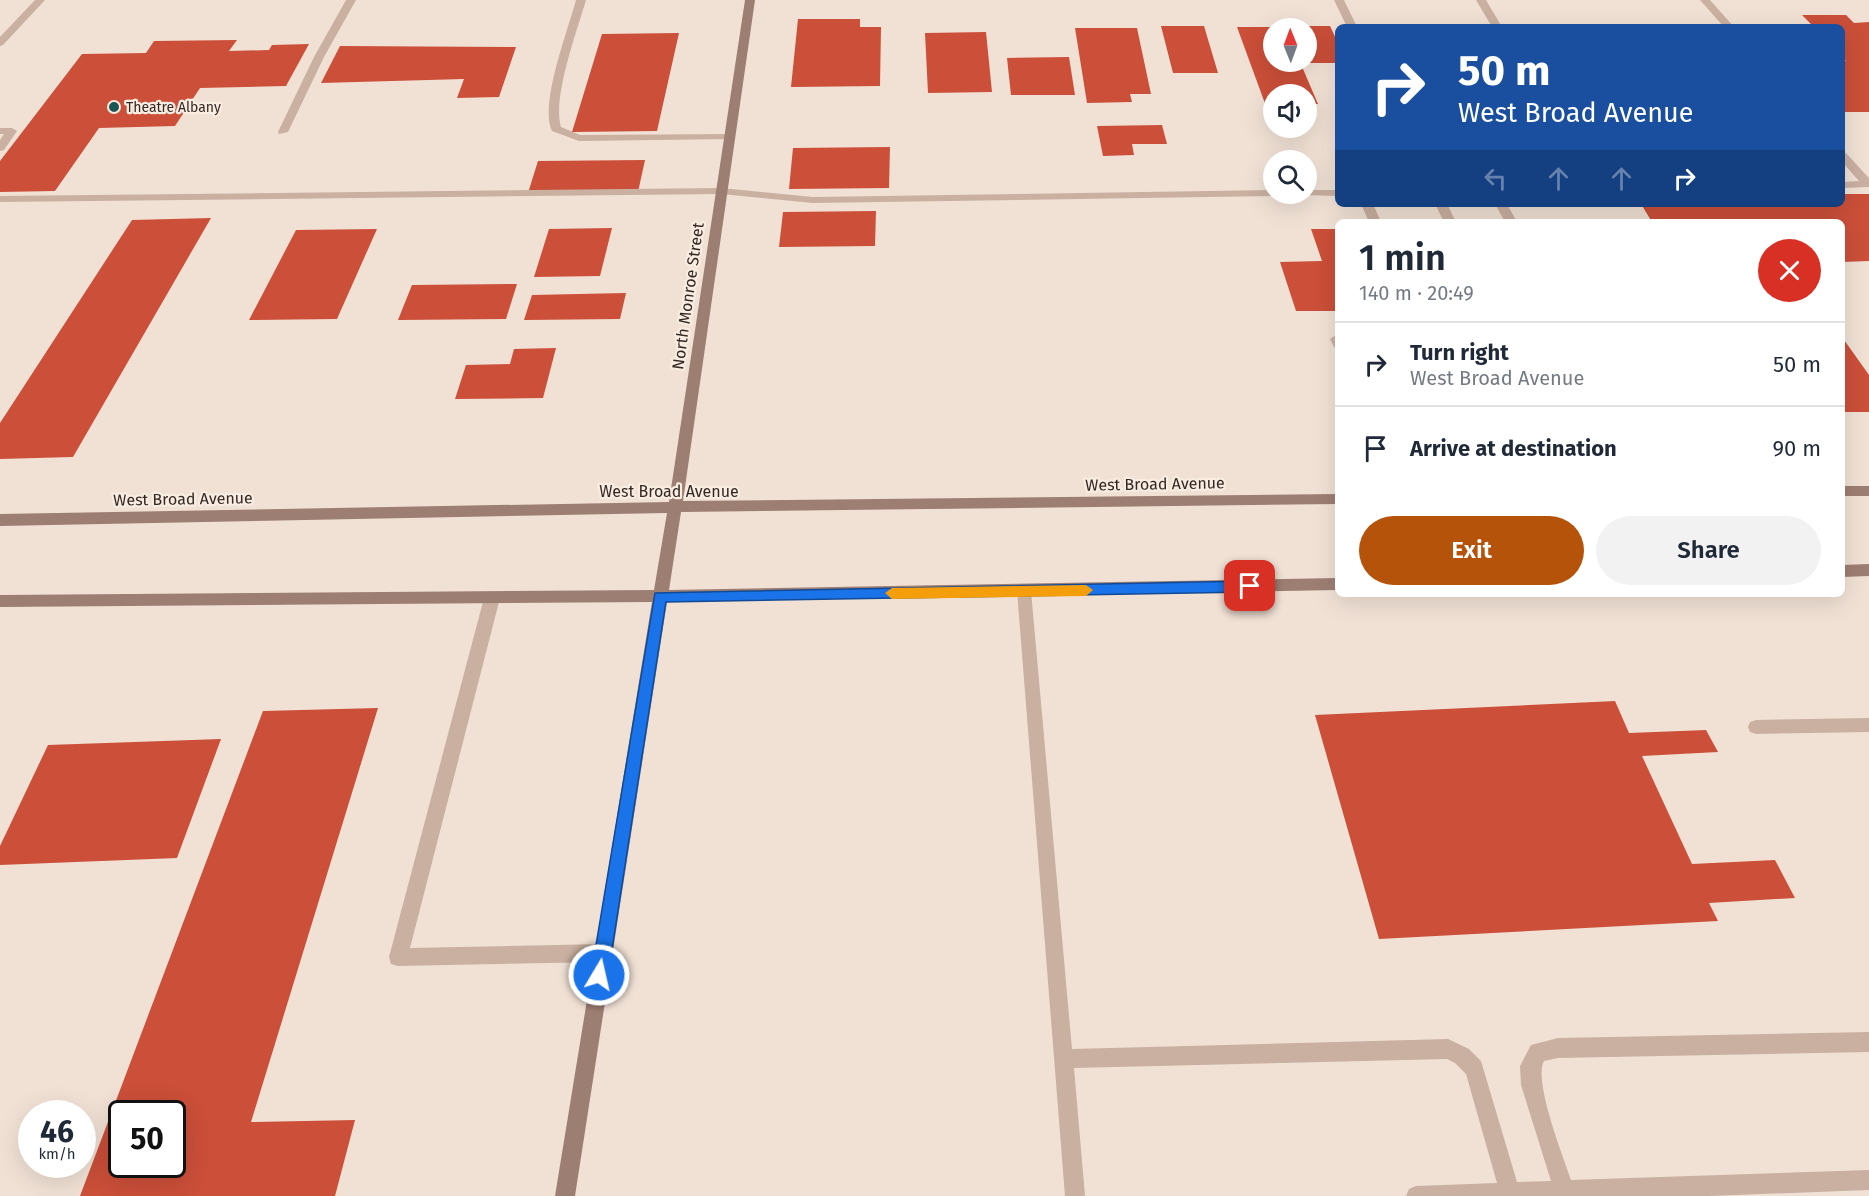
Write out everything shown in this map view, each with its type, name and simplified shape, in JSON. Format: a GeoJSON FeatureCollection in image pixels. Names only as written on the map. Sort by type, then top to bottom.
{"type":"FeatureCollection","features":[{"type":"Feature","properties":{"kind":"main road","name":"North Monroe Street"},"geometry":{"type":"LineString","coordinates":[[565,1196],[675,507],[750,0]]}},
{"type":"Feature","properties":{"kind":"main road"},"geometry":{"type":"LineString","coordinates":[[1845,491],[1869,491]]}},
{"type":"Feature","properties":{"kind":"main road","name":"West Broad Avenue"},"geometry":{"type":"LineString","coordinates":[[0,520],[675,507],[1335,499]]}},
{"type":"Feature","properties":{"kind":"main road"},"geometry":{"type":"LineString","coordinates":[[1845,571],[1869,570]]}},
{"type":"Feature","properties":{"kind":"main road"},"geometry":{"type":"LineString","coordinates":[[0,601],[660,597],[1335,584]]}},
{"type":"Feature","properties":{"kind":"lane"},"geometry":{"type":"LineString","coordinates":[[0,43],[40,0]]}},
{"type":"Feature","properties":{"kind":"lane"},"geometry":{"type":"LineString","coordinates":[[283,132],[319,57],[351,0]]}},
{"type":"Feature","properties":{"kind":"lane"},"geometry":{"type":"LineString","coordinates":[[581,0],[556,90],[552,116],[556,129],[579,138],[729,137]]}},
{"type":"Feature","properties":{"kind":"lane"},"geometry":{"type":"LineString","coordinates":[[1339,0],[1351,24]]}},
{"type":"Feature","properties":{"kind":"lane"},"geometry":{"type":"LineString","coordinates":[[1481,0],[1495,24]]}},
{"type":"Feature","properties":{"kind":"lane"},"geometry":{"type":"LineString","coordinates":[[1705,0],[1726,24]]}},
{"type":"Feature","properties":{"kind":"lane"},"geometry":{"type":"LineString","coordinates":[[0,131],[12,131],[0,148]]}},
{"type":"Feature","properties":{"kind":"lane"},"geometry":{"type":"LineString","coordinates":[[1845,158],[1868,184]]}},
{"type":"Feature","properties":{"kind":"lane"},"geometry":{"type":"LineString","coordinates":[[1845,185],[1868,184]]}},
{"type":"Feature","properties":{"kind":"lane"},"geometry":{"type":"LineString","coordinates":[[0,199],[721,191],[813,200],[1263,194]]}},
{"type":"Feature","properties":{"kind":"lane"},"geometry":{"type":"LineString","coordinates":[[1317,193],[1335,193]]}},
{"type":"Feature","properties":{"kind":"lane"},"geometry":{"type":"LineString","coordinates":[[1024,591],[1075,1196]]}},
{"type":"Feature","properties":{"kind":"lane"},"geometry":{"type":"LineString","coordinates":[[492,598],[398,957],[603,953]]}},
{"type":"Feature","properties":{"kind":"lane"},"geometry":{"type":"LineString","coordinates":[[1756,727],[1869,725]]}},
{"type":"Feature","properties":{"kind":"lane"},"geometry":{"type":"LineString","coordinates":[[1564,1190],[1531,1085],[1530,1066],[1538,1052],[1558,1048],[1869,1042]]}},
{"type":"Feature","properties":{"kind":"lane"},"geometry":{"type":"LineString","coordinates":[[1064,1059],[1448,1049],[1462,1056],[1474,1068],[1510,1192]]}},
{"type":"Feature","properties":{"kind":"lane"},"geometry":{"type":"LineString","coordinates":[[1416,1196],[1869,1180]]}},
{"type":"Feature","properties":{"kind":"building"},"geometry":{"type":"Polygon","coordinates":[[[1802,15],[1846,15],[1854,23],[1869,22],[1869,112],[1845,112],[1845,24],[1811,24],[1802,15]]]}},
{"type":"Feature","properties":{"kind":"building"},"geometry":{"type":"Polygon","coordinates":[[[798,19],[860,19],[860,27],[881,27],[880,86],[791,87],[798,19]]]}},
{"type":"Feature","properties":{"kind":"building"},"geometry":{"type":"Polygon","coordinates":[[[1161,26],[1204,26],[1218,73],[1173,73],[1161,26]]]}},
{"type":"Feature","properties":{"kind":"building"},"geometry":{"type":"Polygon","coordinates":[[[1317,26],[1330,26],[1335,37],[1335,63],[1317,63],[1317,26]]]}},
{"type":"Feature","properties":{"kind":"building"},"geometry":{"type":"Polygon","coordinates":[[[1237,27],[1263,27],[1263,72],[1304,72],[1309,84],[1263,84],[1263,98],[1237,27]]]}},
{"type":"Feature","properties":{"kind":"building"},"geometry":{"type":"Polygon","coordinates":[[[1075,28],[1137,28],[1151,94],[1130,94],[1132,102],[1087,103],[1075,28]]]}},
{"type":"Feature","properties":{"kind":"building"},"geometry":{"type":"Polygon","coordinates":[[[986,32],[992,92],[928,93],[925,33],[986,32]]]}},
{"type":"Feature","properties":{"kind":"building"},"geometry":{"type":"Polygon","coordinates":[[[679,33],[657,131],[572,132],[602,34],[679,33]]]}},
{"type":"Feature","properties":{"kind":"building","name":"Theatre Albany"},"geometry":{"type":"Polygon","coordinates":[[[237,40],[229,51],[269,50],[272,45],[309,44],[286,86],[200,88],[175,126],[99,128],[55,191],[0,192],[0,161],[82,54],[146,53],[154,41],[237,40]]]}},
{"type":"Feature","properties":{"kind":"building"},"geometry":{"type":"Polygon","coordinates":[[[340,46],[516,47],[499,97],[457,98],[464,79],[321,83],[340,46]]]}},
{"type":"Feature","properties":{"kind":"building"},"geometry":{"type":"Polygon","coordinates":[[[1069,57],[1075,95],[1011,95],[1007,58],[1069,57]]]}},
{"type":"Feature","properties":{"kind":"building"},"geometry":{"type":"Polygon","coordinates":[[[1162,125],[1167,144],[1132,144],[1134,155],[1103,156],[1097,126],[1162,125]]]}},
{"type":"Feature","properties":{"kind":"building"},"geometry":{"type":"Polygon","coordinates":[[[890,147],[889,188],[789,189],[793,148],[890,147]]]}},
{"type":"Feature","properties":{"kind":"building"},"geometry":{"type":"Polygon","coordinates":[[[645,160],[638,192],[528,193],[538,161],[645,160]]]}},
{"type":"Feature","properties":{"kind":"building"},"geometry":{"type":"Polygon","coordinates":[[[1845,194],[1869,194],[1869,261],[1845,262],[1845,219],[1650,219],[1643,207],[1845,207],[1845,194]]]}},
{"type":"Feature","properties":{"kind":"building"},"geometry":{"type":"Polygon","coordinates":[[[876,211],[875,246],[779,247],[783,212],[876,211]]]}},
{"type":"Feature","properties":{"kind":"building"},"geometry":{"type":"Polygon","coordinates":[[[211,218],[73,457],[0,459],[0,423],[132,220],[211,218]]]}},
{"type":"Feature","properties":{"kind":"building"},"geometry":{"type":"Polygon","coordinates":[[[612,228],[600,276],[534,277],[549,229],[612,228]]]}},
{"type":"Feature","properties":{"kind":"building"},"geometry":{"type":"Polygon","coordinates":[[[377,229],[337,319],[249,320],[296,230],[377,229]]]}},
{"type":"Feature","properties":{"kind":"building"},"geometry":{"type":"Polygon","coordinates":[[[1311,229],[1335,229],[1335,311],[1296,311],[1280,262],[1322,261],[1311,229]]]}},
{"type":"Feature","properties":{"kind":"building"},"geometry":{"type":"Polygon","coordinates":[[[517,284],[506,319],[398,320],[412,285],[517,284]]]}},
{"type":"Feature","properties":{"kind":"building"},"geometry":{"type":"Polygon","coordinates":[[[626,293],[620,319],[524,320],[532,295],[626,293]]]}},
{"type":"Feature","properties":{"kind":"building"},"geometry":{"type":"Polygon","coordinates":[[[1845,341],[1869,375],[1869,412],[1845,412],[1845,341]]]}},
{"type":"Feature","properties":{"kind":"building"},"geometry":{"type":"Polygon","coordinates":[[[556,348],[543,398],[455,399],[466,365],[510,364],[514,349],[556,348]]]}},
{"type":"Feature","properties":{"kind":"building"},"geometry":{"type":"Polygon","coordinates":[[[1615,701],[1629,733],[1706,730],[1718,752],[1642,756],[1692,864],[1775,860],[1795,898],[1709,903],[1718,921],[1379,939],[1315,715],[1615,701]]]}},
{"type":"Feature","properties":{"kind":"building"},"geometry":{"type":"Polygon","coordinates":[[[378,708],[251,1122],[355,1120],[335,1196],[80,1196],[87,1178],[96,1178],[96,1154],[108,1122],[108,1178],[186,1178],[186,1100],[116,1100],[263,711],[378,708]]]}},
{"type":"Feature","properties":{"kind":"building"},"geometry":{"type":"Polygon","coordinates":[[[221,739],[177,858],[0,865],[0,846],[48,745],[221,739]]]}},
{"type":"Feature","properties":{"kind":"slow traffic"},"geometry":{"type":"LineString","coordinates":[[892,593],[1086,590]]}},
{"type":"Feature","properties":{"kind":"place","name":"Theatre Albany"},"geometry":{"type":"Point","coordinates":[114,107]}},
{"type":"Feature","properties":{"kind":"route"},"geometry":{"type":"LineString","coordinates":[[599,975],[660,597],[1250,586]]}}]}
